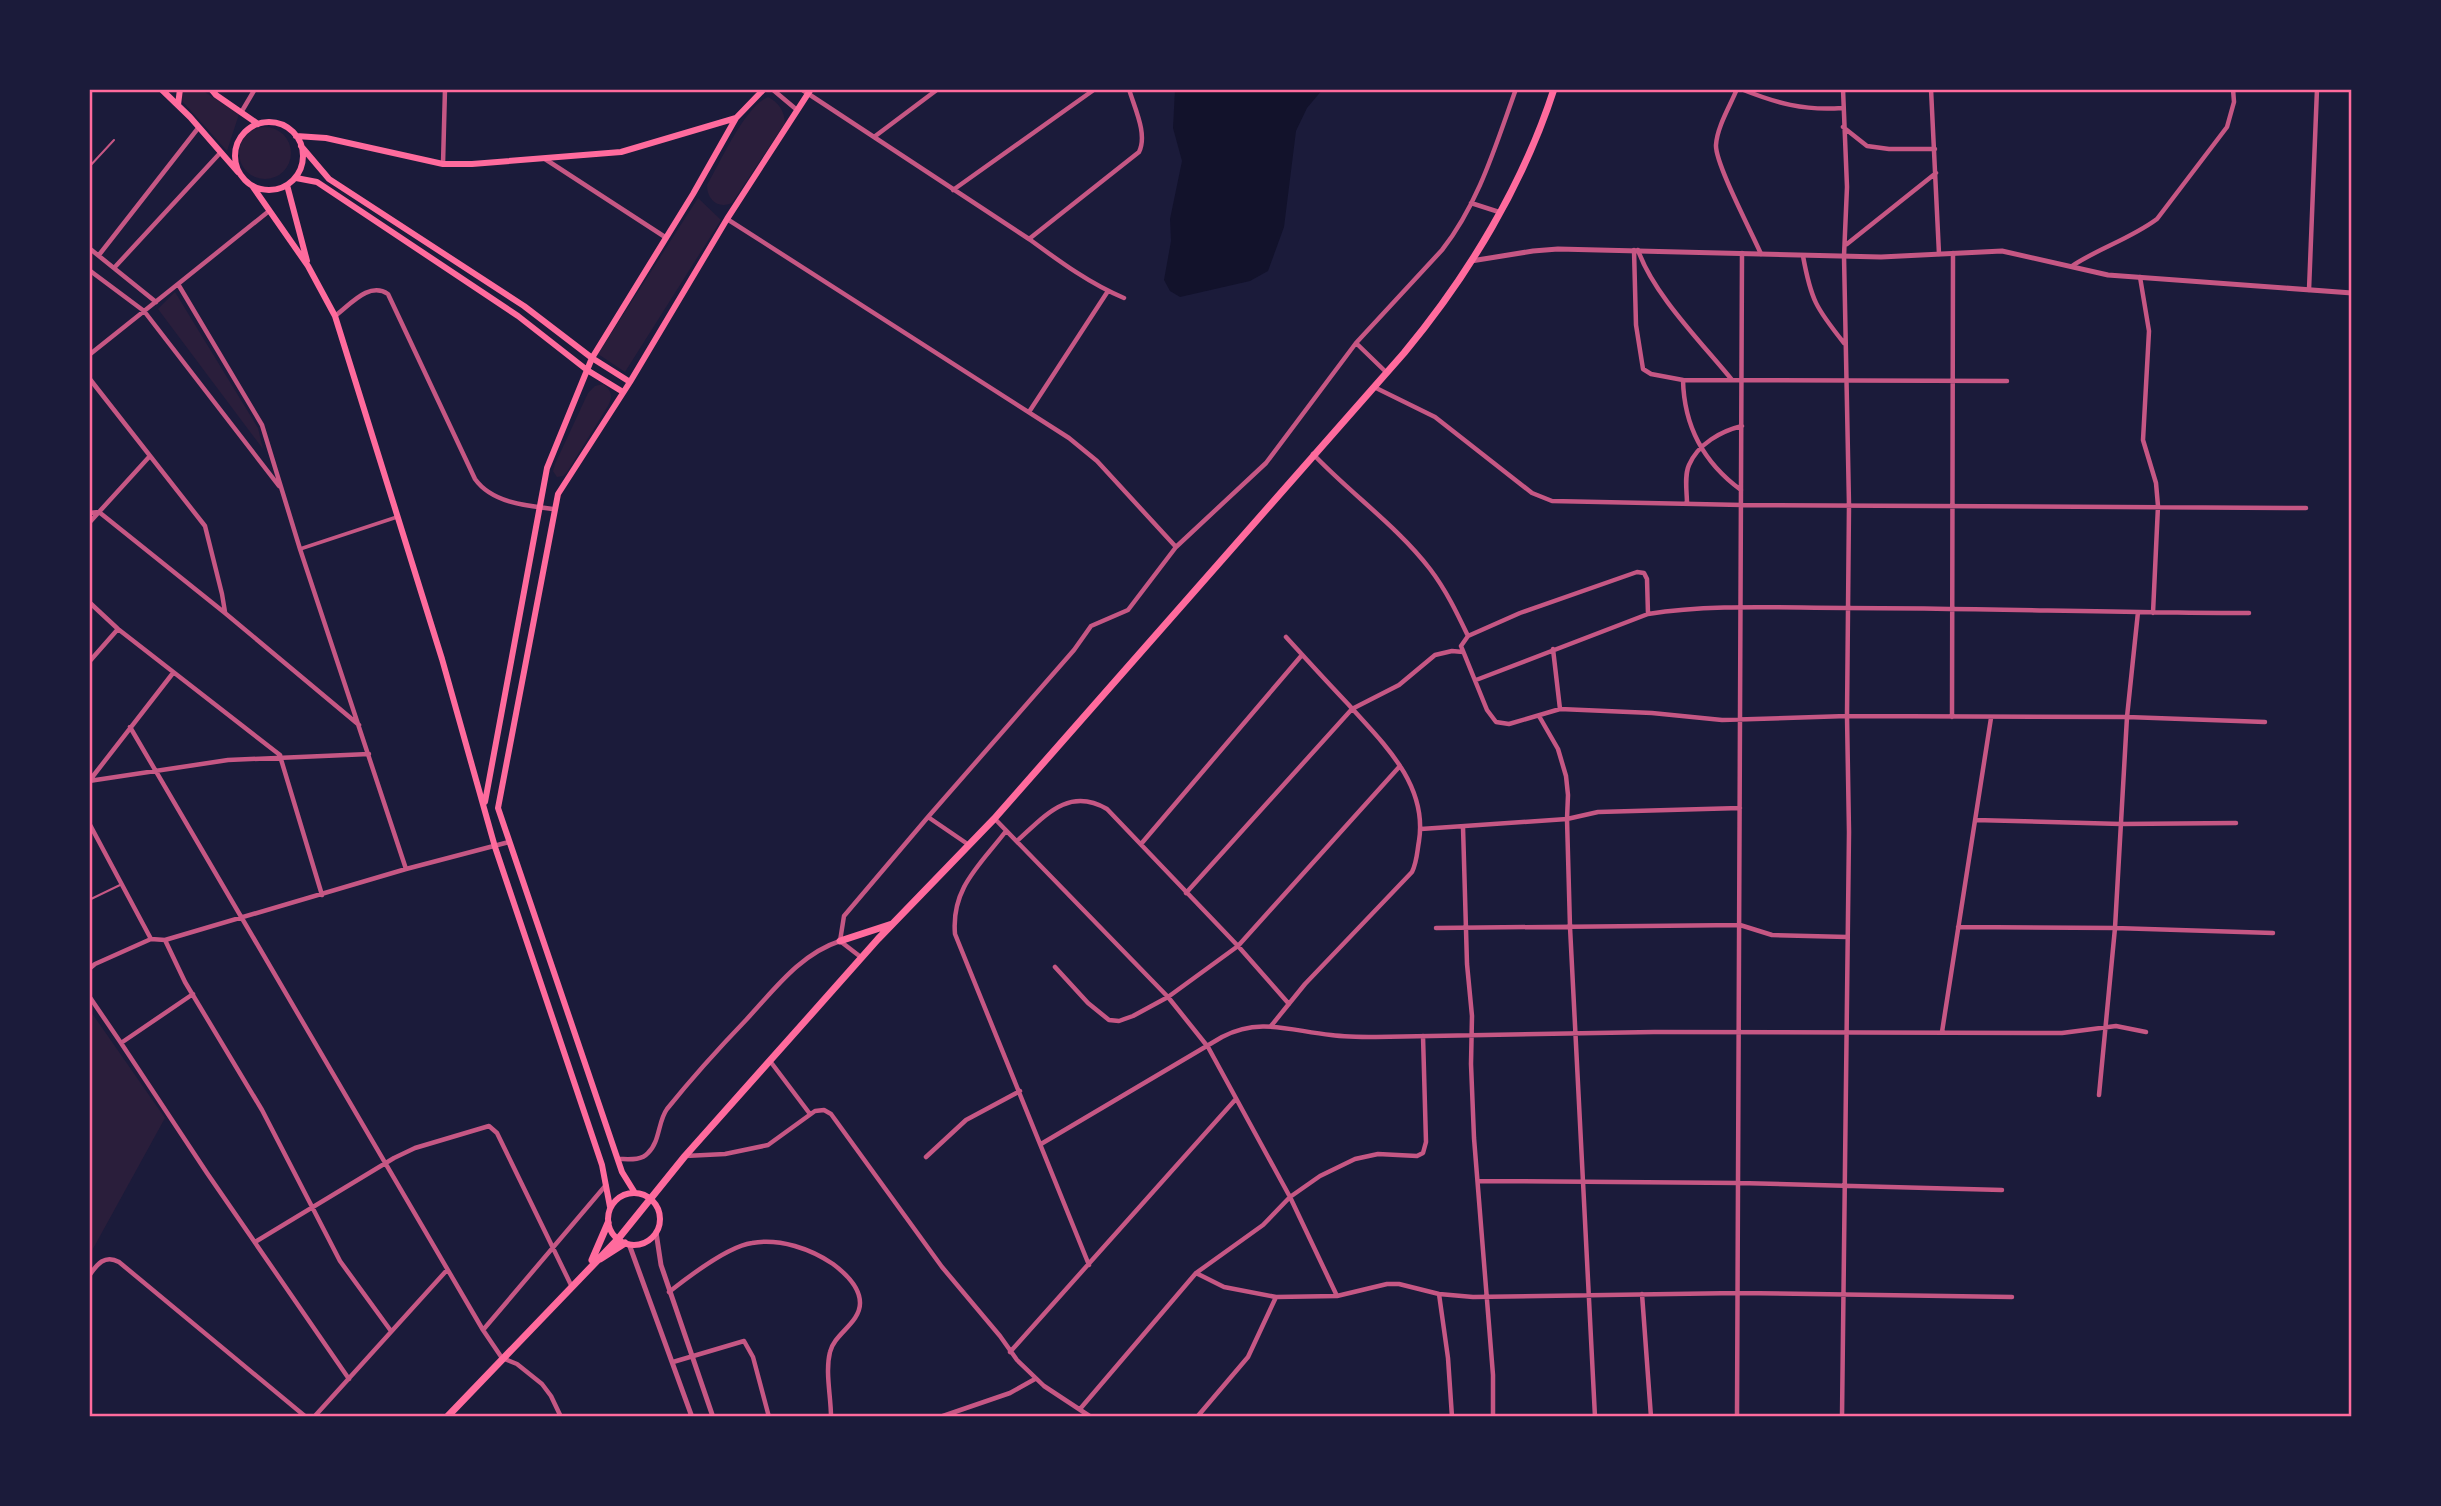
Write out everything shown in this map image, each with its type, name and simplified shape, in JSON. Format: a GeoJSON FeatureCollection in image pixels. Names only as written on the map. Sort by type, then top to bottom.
{"type":"FeatureCollection","features":[{"type":"Feature","properties":{"kind":"highway"},"geometry":{"type":"LineString","coordinates":[[447,1417],[591,1264],[624,1242],[685,1156],[893,924],[994,819],[1387,373],[1439,309],[1471,261],[1531,148],[1554,89]]}},
{"type":"Feature","properties":{"kind":"highway"},"geometry":{"type":"LineString","coordinates":[[840,941],[893,924]]}},
{"type":"Feature","properties":{"kind":"highway"},"geometry":{"type":"LineString","coordinates":[[591,1264],[608,1223]]}},
{"type":"Feature","properties":{"kind":"main road"},"geometry":{"type":"LineString","coordinates":[[161,89],[253,187],[308,266],[335,317],[442,659],[495,847],[602,1165],[610,1207],[608,1223],[624,1242],[644,1242],[656,1232],[659,1213],[652,1200],[635,1193],[621,1196],[610,1207]]}},
{"type":"Feature","properties":{"kind":"main road"},"geometry":{"type":"LineString","coordinates":[[178,105],[180,89]]}},
{"type":"Feature","properties":{"kind":"main road"},"geometry":{"type":"LineString","coordinates":[[211,89],[258,124]]}},
{"type":"Feature","properties":{"kind":"main road"},"geometry":{"type":"LineString","coordinates":[[484,807],[532,561],[547,468],[593,358],[736,118],[764,89]]}},
{"type":"Feature","properties":{"kind":"main road"},"geometry":{"type":"LineString","coordinates":[[635,1193],[622,1172],[498,808],[558,494],[630,382],[727,219],[809,92]]}},
{"type":"Feature","properties":{"kind":"main road"},"geometry":{"type":"LineString","coordinates":[[296,136],[326,138],[443,164],[599,155],[635,148],[736,118]]}},
{"type":"Feature","properties":{"kind":"main road"},"geometry":{"type":"LineString","coordinates":[[245,179],[238,170],[236,148],[241,138],[258,124],[280,124],[296,136],[315,165],[329,179],[524,306],[630,382]]}},
{"type":"Feature","properties":{"kind":"main road"},"geometry":{"type":"LineString","coordinates":[[253,187],[276,190],[287,185],[301,168],[302,146]]}},
{"type":"Feature","properties":{"kind":"main road"},"geometry":{"type":"LineString","coordinates":[[296,177],[317,182],[518,316],[587,370],[623,392]]}},
{"type":"Feature","properties":{"kind":"main road"},"geometry":{"type":"LineString","coordinates":[[287,185],[308,266]]}},
{"type":"Feature","properties":{"kind":"main road"},"geometry":{"type":"LineString","coordinates":[[389,231],[394,222]]}},
{"type":"Feature","properties":{"kind":"main road"},"geometry":{"type":"LineString","coordinates":[[410,245],[415,235]]}},
{"type":"Feature","properties":{"kind":"main road"},"geometry":{"type":"LineString","coordinates":[[453,273],[459,264]]}},
{"type":"Feature","properties":{"kind":"main road"},"geometry":{"type":"LineString","coordinates":[[518,316],[524,306]]}},
{"type":"Feature","properties":{"kind":"main road"},"geometry":{"type":"LineString","coordinates":[[532,561],[544,565]]}},
{"type":"Feature","properties":{"kind":"main road"},"geometry":{"type":"LineString","coordinates":[[525,592],[538,595]]}},
{"type":"Feature","properties":{"kind":"street"},"geometry":{"type":"LineString","coordinates":[[242,111],[255,89]]}},
{"type":"Feature","properties":{"kind":"street"},"geometry":{"type":"LineString","coordinates":[[443,164],[445,89]]}},
{"type":"Feature","properties":{"kind":"street"},"geometry":{"type":"LineString","coordinates":[[772,89],[797,110]]}},
{"type":"Feature","properties":{"kind":"street"},"geometry":{"type":"LineString","coordinates":[[801,89],[1063,264],[1124,298]]}},
{"type":"Feature","properties":{"kind":"street"},"geometry":{"type":"LineString","coordinates":[[874,136],[938,89]]}},
{"type":"Feature","properties":{"kind":"street"},"geometry":{"type":"LineString","coordinates":[[953,190],[1095,89]]}},
{"type":"Feature","properties":{"kind":"street"},"geometry":{"type":"LineString","coordinates":[[1029,239],[1139,152],[1142,147],[1142,132],[1129,89]]}},
{"type":"Feature","properties":{"kind":"street"},"geometry":{"type":"LineString","coordinates":[[840,941],[844,916],[1066,659],[1091,626],[1128,610],[1176,547],[1266,463],[1356,343],[1442,250],[1471,203],[1490,162],[1516,89]]}},
{"type":"Feature","properties":{"kind":"street"},"geometry":{"type":"LineString","coordinates":[[1761,254],[1721,165],[1716,147],[1722,125],[1739,89],[1777,102],[1815,110],[1842,108]]}},
{"type":"Feature","properties":{"kind":"street"},"geometry":{"type":"LineString","coordinates":[[1842,1417],[1849,832],[1849,505],[1844,256],[1847,187],[1843,89]]}},
{"type":"Feature","properties":{"kind":"street"},"geometry":{"type":"LineString","coordinates":[[1931,89],[1939,254]]}},
{"type":"Feature","properties":{"kind":"street"},"geometry":{"type":"LineString","coordinates":[[2071,267],[2157,219],[2227,127],[2232,109],[2233,89]]}},
{"type":"Feature","properties":{"kind":"street"},"geometry":{"type":"LineString","coordinates":[[2309,290],[2317,89]]}},
{"type":"Feature","properties":{"kind":"street"},"geometry":{"type":"LineString","coordinates":[[99,256],[199,127]]}},
{"type":"Feature","properties":{"kind":"street"},"geometry":{"type":"LineString","coordinates":[[1843,127],[1867,146],[1935,149]]}},
{"type":"Feature","properties":{"kind":"street"},"geometry":{"type":"LineString","coordinates":[[114,268],[221,152]]}},
{"type":"Feature","properties":{"kind":"street"},"geometry":{"type":"LineString","coordinates":[[545,159],[665,237]]}},
{"type":"Feature","properties":{"kind":"street"},"geometry":{"type":"LineString","coordinates":[[1846,245],[1936,173]]}},
{"type":"Feature","properties":{"kind":"street"},"geometry":{"type":"LineString","coordinates":[[1471,203],[1499,212]]}},
{"type":"Feature","properties":{"kind":"street"},"geometry":{"type":"LineString","coordinates":[[89,355],[269,211]]}},
{"type":"Feature","properties":{"kind":"street"},"geometry":{"type":"LineString","coordinates":[[727,219],[1069,438],[1097,461],[1176,547]]}},
{"type":"Feature","properties":{"kind":"street"},"geometry":{"type":"LineString","coordinates":[[89,248],[156,302]]}},
{"type":"Feature","properties":{"kind":"street"},"geometry":{"type":"LineString","coordinates":[[1471,261],[1533,251],[1636,250],[1881,257],[2002,251],[2108,275],[2352,293]]}},
{"type":"Feature","properties":{"kind":"street"},"geometry":{"type":"LineString","coordinates":[[1636,250],[1636,325],[1642,365],[1648,373],[1683,380],[2007,381]]}},
{"type":"Feature","properties":{"kind":"street"},"geometry":{"type":"LineString","coordinates":[[1636,250],[1664,296],[1733,380]]}},
{"type":"Feature","properties":{"kind":"street"},"geometry":{"type":"LineString","coordinates":[[1737,1417],[1742,253]]}},
{"type":"Feature","properties":{"kind":"street"},"geometry":{"type":"LineString","coordinates":[[1952,717],[1954,253]]}},
{"type":"Feature","properties":{"kind":"street"},"geometry":{"type":"LineString","coordinates":[[1803,256],[1814,302],[1845,344]]}},
{"type":"Feature","properties":{"kind":"street"},"geometry":{"type":"LineString","coordinates":[[89,270],[144,311],[282,489]]}},
{"type":"Feature","properties":{"kind":"street"},"geometry":{"type":"LineString","coordinates":[[2140,277],[2149,331],[2143,440],[2156,483],[2158,506],[2153,613]]}},
{"type":"Feature","properties":{"kind":"street"},"geometry":{"type":"LineString","coordinates":[[178,284],[262,425],[300,549],[406,869]]}},
{"type":"Feature","properties":{"kind":"street"},"geometry":{"type":"LineString","coordinates":[[335,317],[370,290],[377,289],[388,294],[481,488],[497,498],[554,509]]}},
{"type":"Feature","properties":{"kind":"street"},"geometry":{"type":"LineString","coordinates":[[1029,412],[1108,291]]}},
{"type":"Feature","properties":{"kind":"street"},"geometry":{"type":"LineString","coordinates":[[1356,343],[1387,373]]}},
{"type":"Feature","properties":{"kind":"street"},"geometry":{"type":"LineString","coordinates":[[89,378],[205,526],[225,612]]}},
{"type":"Feature","properties":{"kind":"street"},"geometry":{"type":"LineString","coordinates":[[1683,380],[1686,414],[1701,448],[1719,472],[1742,491]]}},
{"type":"Feature","properties":{"kind":"street"},"geometry":{"type":"LineString","coordinates":[[1374,387],[1436,418],[1540,497],[1552,500],[1742,505],[2306,508]]}},
{"type":"Feature","properties":{"kind":"street"},"geometry":{"type":"LineString","coordinates":[[1687,504],[1688,468],[1701,448],[1718,435],[1742,426]]}},
{"type":"Feature","properties":{"kind":"street"},"geometry":{"type":"LineString","coordinates":[[1313,454],[1338,481],[1416,552],[1447,594],[1467,637]]}},
{"type":"Feature","properties":{"kind":"street"},"geometry":{"type":"LineString","coordinates":[[89,523],[149,457]]}},
{"type":"Feature","properties":{"kind":"street"},"geometry":{"type":"LineString","coordinates":[[89,513],[99,512],[225,612],[360,726]]}},
{"type":"Feature","properties":{"kind":"street"},"geometry":{"type":"LineString","coordinates":[[300,549],[397,517]]}},
{"type":"Feature","properties":{"kind":"street"},"geometry":{"type":"LineString","coordinates":[[1648,614],[1647,579],[1644,573],[1637,572],[1560,598],[1467,637],[1461,644],[1488,710],[1496,722],[1509,724],[1559,709],[1652,713],[1722,720],[1847,716],[2127,717],[2265,722]]}},
{"type":"Feature","properties":{"kind":"street"},"geometry":{"type":"LineString","coordinates":[[89,602],[118,629],[280,756],[322,895]]}},
{"type":"Feature","properties":{"kind":"street"},"geometry":{"type":"LineString","coordinates":[[1476,680],[1648,614],[1670,611],[1742,608],[1954,608],[2249,613]]}},
{"type":"Feature","properties":{"kind":"street"},"geometry":{"type":"LineString","coordinates":[[2099,1095],[2115,928],[2127,717],[2138,612]]}},
{"type":"Feature","properties":{"kind":"street"},"geometry":{"type":"LineString","coordinates":[[89,662],[118,629]]}},
{"type":"Feature","properties":{"kind":"street"},"geometry":{"type":"LineString","coordinates":[[1270,1027],[1335,951],[1412,872],[1421,830],[1413,788],[1400,766],[1375,732],[1286,638]]}},
{"type":"Feature","properties":{"kind":"street"},"geometry":{"type":"LineString","coordinates":[[1553,649],[1559,709]]}},
{"type":"Feature","properties":{"kind":"street"},"geometry":{"type":"LineString","coordinates":[[1186,892],[1352,709],[1399,685],[1435,656],[1452,651],[1463,652]]}},
{"type":"Feature","properties":{"kind":"street"},"geometry":{"type":"LineString","coordinates":[[1141,844],[1302,655]]}},
{"type":"Feature","properties":{"kind":"street"},"geometry":{"type":"LineString","coordinates":[[90,781],[173,673]]}},
{"type":"Feature","properties":{"kind":"street"},"geometry":{"type":"LineString","coordinates":[[1539,716],[1558,749],[1566,776],[1570,927],[1595,1417]]}},
{"type":"Feature","properties":{"kind":"street"},"geometry":{"type":"LineString","coordinates":[[1941,1031],[1991,718]]}},
{"type":"Feature","properties":{"kind":"street"},"geometry":{"type":"LineString","coordinates":[[130,727],[483,1330],[502,1358],[517,1364],[542,1384],[561,1417]]}},
{"type":"Feature","properties":{"kind":"street"},"geometry":{"type":"LineString","coordinates":[[90,781],[228,760],[369,754]]}},
{"type":"Feature","properties":{"kind":"street"},"geometry":{"type":"LineString","coordinates":[[1055,967],[1088,1003],[1109,1020],[1126,1019],[1168,997],[1238,946],[1400,766]]}},
{"type":"Feature","properties":{"kind":"street"},"geometry":{"type":"LineString","coordinates":[[1017,841],[1059,805],[1079,801],[1091,802],[1107,809],[1238,946],[1289,1004]]}},
{"type":"Feature","properties":{"kind":"street"},"geometry":{"type":"LineString","coordinates":[[1421,830],[1567,818],[1598,812],[1740,808]]}},
{"type":"Feature","properties":{"kind":"street"},"geometry":{"type":"LineString","coordinates":[[928,817],[969,845]]}},
{"type":"Feature","properties":{"kind":"street"},"geometry":{"type":"LineString","coordinates":[[994,819],[1168,997],[1208,1047],[1290,1197],[1337,1296]]}},
{"type":"Feature","properties":{"kind":"street"},"geometry":{"type":"LineString","coordinates":[[1975,820],[2121,824],[2236,823]]}},
{"type":"Feature","properties":{"kind":"street"},"geometry":{"type":"LineString","coordinates":[[89,823],[151,939]]}},
{"type":"Feature","properties":{"kind":"street"},"geometry":{"type":"LineString","coordinates":[[1463,827],[1468,984],[1472,1016],[1474,1138],[1493,1375],[1493,1417]]}},
{"type":"Feature","properties":{"kind":"street"},"geometry":{"type":"LineString","coordinates":[[1006,831],[961,890],[954,919],[959,946],[1089,1265]]}},
{"type":"Feature","properties":{"kind":"street"},"geometry":{"type":"LineString","coordinates":[[89,969],[104,959],[151,939],[164,940],[406,869],[509,842]]}},
{"type":"Feature","properties":{"kind":"street"},"geometry":{"type":"LineString","coordinates":[[1436,929],[1740,925],[1772,935],[1847,937]]}},
{"type":"Feature","properties":{"kind":"street"},"geometry":{"type":"LineString","coordinates":[[1958,927],[2273,933]]}},
{"type":"Feature","properties":{"kind":"street"},"geometry":{"type":"LineString","coordinates":[[164,940],[261,1110],[312,1209],[353,1280],[391,1331]]}},
{"type":"Feature","properties":{"kind":"street"},"geometry":{"type":"LineString","coordinates":[[840,941],[863,958]]}},
{"type":"Feature","properties":{"kind":"street"},"geometry":{"type":"LineString","coordinates":[[618,1159],[634,1160],[648,1154],[657,1139],[665,1112],[725,1041],[795,967],[824,946],[840,941]]}},
{"type":"Feature","properties":{"kind":"street"},"geometry":{"type":"LineString","coordinates":[[121,1043],[193,995]]}},
{"type":"Feature","properties":{"kind":"street"},"geometry":{"type":"LineString","coordinates":[[89,996],[206,1173],[349,1379]]}},
{"type":"Feature","properties":{"kind":"street"},"geometry":{"type":"LineString","coordinates":[[1041,1144],[1237,1029],[1257,1026],[1330,1035],[1376,1037],[1845,1031],[2076,1032],[2104,1026],[2146,1032]]}},
{"type":"Feature","properties":{"kind":"street"},"geometry":{"type":"LineString","coordinates":[[1080,1409],[1196,1273],[1264,1225],[1290,1197],[1320,1176],[1355,1158],[1378,1154],[1418,1156],[1423,1153],[1426,1142],[1423,1036]]}},
{"type":"Feature","properties":{"kind":"street"},"geometry":{"type":"LineString","coordinates":[[770,1061],[810,1114]]}},
{"type":"Feature","properties":{"kind":"street"},"geometry":{"type":"LineString","coordinates":[[926,1157],[966,1120],[1020,1091]]}},
{"type":"Feature","properties":{"kind":"street"},"geometry":{"type":"LineString","coordinates":[[1010,1352],[1235,1100]]}},
{"type":"Feature","properties":{"kind":"street"},"geometry":{"type":"LineString","coordinates":[[685,1156],[725,1154],[768,1145],[810,1114],[820,1110],[831,1114],[942,1266],[1010,1352],[1035,1379],[1091,1417]]}},
{"type":"Feature","properties":{"kind":"street"},"geometry":{"type":"LineString","coordinates":[[255,1242],[415,1148],[489,1126],[497,1133],[571,1285]]}},
{"type":"Feature","properties":{"kind":"street"},"geometry":{"type":"LineString","coordinates":[[1478,1181],[2002,1189]]}},
{"type":"Feature","properties":{"kind":"street"},"geometry":{"type":"LineString","coordinates":[[483,1330],[606,1185]]}},
{"type":"Feature","properties":{"kind":"street"},"geometry":{"type":"LineString","coordinates":[[656,1232],[661,1265],[669,1292],[713,1417]]}},
{"type":"Feature","properties":{"kind":"street"},"geometry":{"type":"LineString","coordinates":[[624,1242],[673,1362],[692,1417]]}},
{"type":"Feature","properties":{"kind":"street"},"geometry":{"type":"LineString","coordinates":[[669,1292],[737,1247],[751,1242],[784,1244],[803,1249],[821,1256],[839,1269],[852,1281],[860,1303],[858,1313],[830,1350],[828,1365],[831,1417]]}},
{"type":"Feature","properties":{"kind":"street"},"geometry":{"type":"LineString","coordinates":[[90,1274],[104,1259],[112,1258],[119,1262],[306,1417]]}},
{"type":"Feature","properties":{"kind":"street"},"geometry":{"type":"LineString","coordinates":[[314,1417],[447,1270]]}},
{"type":"Feature","properties":{"kind":"street"},"geometry":{"type":"LineString","coordinates":[[1196,1273],[1224,1287],[1276,1297],[1337,1296],[1387,1284],[1399,1284],[1439,1294],[1486,1296],[1738,1293],[2012,1297]]}},
{"type":"Feature","properties":{"kind":"street"},"geometry":{"type":"LineString","coordinates":[[1439,1294],[1448,1358],[1452,1417]]}},
{"type":"Feature","properties":{"kind":"street"},"geometry":{"type":"LineString","coordinates":[[1642,1294],[1651,1417]]}},
{"type":"Feature","properties":{"kind":"street"},"geometry":{"type":"LineString","coordinates":[[1197,1417],[1248,1357],[1276,1297]]}},
{"type":"Feature","properties":{"kind":"street"},"geometry":{"type":"LineString","coordinates":[[673,1362],[744,1341],[753,1357],[769,1417]]}},
{"type":"Feature","properties":{"kind":"street"},"geometry":{"type":"LineString","coordinates":[[940,1417],[1010,1393],[1035,1379]]}},
{"type":"Feature","properties":{"kind":"lane"},"geometry":{"type":"LineString","coordinates":[[89,167],[114,140]]}},
{"type":"Feature","properties":{"kind":"lane"},"geometry":{"type":"LineString","coordinates":[[89,900],[121,885]]}},
{"type":"Feature","properties":{"kind":"shaded area"},"geometry":{"type":"Polygon","coordinates":[[[178,89],[200,89],[239,114],[227,151],[183,102],[178,89]]]}},
{"type":"Feature","properties":{"kind":"shaded area"},"geometry":{"type":"Polygon","coordinates":[[[1175,89],[1323,89],[1307,108],[1296,131],[1284,227],[1268,271],[1250,281],[1180,297],[1170,291],[1164,280],[1171,241],[1170,219],[1182,161],[1173,128],[1175,89]]]}},
{"type":"Feature","properties":{"kind":"shaded area"},"geometry":{"type":"Polygon","coordinates":[[[768,97],[780,107],[785,123],[732,203],[718,204],[711,199],[707,185],[742,123],[759,102],[768,97]]]}},
{"type":"Feature","properties":{"kind":"shaded area"},"geometry":{"type":"Polygon","coordinates":[[[265,127],[284,134],[291,153],[284,172],[265,179],[246,172],[239,153],[246,134],[265,127]]]}},
{"type":"Feature","properties":{"kind":"shaded area"},"geometry":{"type":"Polygon","coordinates":[[[698,198],[721,220],[625,372],[598,354],[698,198]]]}},
{"type":"Feature","properties":{"kind":"shaded area"},"geometry":{"type":"Polygon","coordinates":[[[175,292],[258,428],[263,449],[158,309],[175,292]]]}},
{"type":"Feature","properties":{"kind":"shaded area"},"geometry":{"type":"Polygon","coordinates":[[[603,384],[611,394],[608,406],[567,472],[557,477],[553,471],[555,464],[588,393],[595,386],[603,384]]]}},
{"type":"Feature","properties":{"kind":"shaded area"},"geometry":{"type":"Polygon","coordinates":[[[89,1009],[165,1118],[89,1256],[89,1009]]]}}]}
